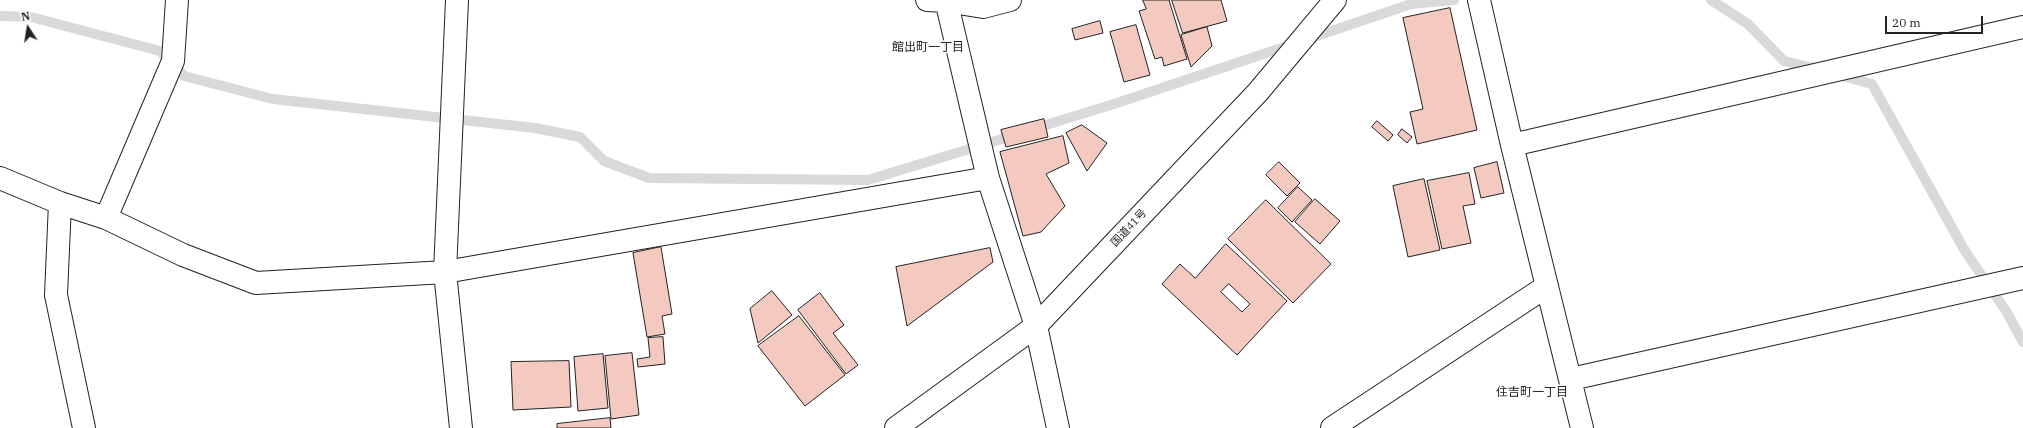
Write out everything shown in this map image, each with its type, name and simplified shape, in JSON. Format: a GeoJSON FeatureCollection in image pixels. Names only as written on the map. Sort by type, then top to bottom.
{"type":"FeatureCollection","features":[{"type":"Feature","properties":{"kind":"main road"},"geometry":{"type":"LineString","coordinates":[[106,218],[173,61],[177,0]]}},
{"type":"Feature","properties":{"kind":"main road"},"geometry":{"type":"LineString","coordinates":[[457,0],[445,272],[461,428]]}},
{"type":"Feature","properties":{"kind":"main road"},"geometry":{"type":"LineString","coordinates":[[1010,0],[983,7],[940,0],[988,178],[1036,326],[1058,428]]}},
{"type":"Feature","properties":{"kind":"main road","name":"国道41号"},"geometry":{"type":"LineString","coordinates":[[896,428],[1036,326],[1258,92],[1335,0]]}},
{"type":"Feature","properties":{"kind":"main road"},"geometry":{"type":"LineString","coordinates":[[1479,0],[1512,144],[1571,378],[1582,428]]}},
{"type":"Feature","properties":{"kind":"main road"},"geometry":{"type":"LineString","coordinates":[[1512,144],[2023,27]]}},
{"type":"Feature","properties":{"kind":"main road"},"geometry":{"type":"LineString","coordinates":[[0,178],[60,203],[106,218],[183,255],[256,283],[445,272],[988,178]]}},
{"type":"Feature","properties":{"kind":"main road"},"geometry":{"type":"LineString","coordinates":[[60,203],[56,295],[84,428]]}},
{"type":"Feature","properties":{"kind":"main road"},"geometry":{"type":"LineString","coordinates":[[1571,378],[2023,278]]}},
{"type":"Feature","properties":{"kind":"main road"},"geometry":{"type":"LineString","coordinates":[[1332,428],[1547,286]]}},
{"type":"Feature","properties":{"kind":"building"},"geometry":{"type":"Polygon","coordinates":[[[1143,0],[1169,0],[1187,59],[1164,66],[1162,57],[1155,59],[1139,11],[1146,9],[1143,0]]]}},
{"type":"Feature","properties":{"kind":"building"},"geometry":{"type":"Polygon","coordinates":[[[1172,0],[1221,0],[1227,21],[1183,33],[1172,0]]]}},
{"type":"Feature","properties":{"kind":"building"},"geometry":{"type":"Polygon","coordinates":[[[1450,8],[1477,130],[1417,144],[1410,112],[1423,109],[1403,18],[1450,8]]]}},
{"type":"Feature","properties":{"kind":"building"},"geometry":{"type":"Polygon","coordinates":[[[1100,21],[1103,33],[1075,40],[1072,29],[1100,21]]]}},
{"type":"Feature","properties":{"kind":"building"},"geometry":{"type":"Polygon","coordinates":[[[1136,25],[1150,75],[1124,82],[1110,32],[1136,25]]]}},
{"type":"Feature","properties":{"kind":"building"},"geometry":{"type":"Polygon","coordinates":[[[1207,27],[1212,46],[1191,67],[1181,35],[1207,27]]]}},
{"type":"Feature","properties":{"kind":"building"},"geometry":{"type":"Polygon","coordinates":[[[1044,119],[1048,137],[1006,147],[1001,130],[1044,119]]]}},
{"type":"Feature","properties":{"kind":"building"},"geometry":{"type":"Polygon","coordinates":[[[1377,121],[1393,135],[1388,141],[1372,127],[1377,121]]]}},
{"type":"Feature","properties":{"kind":"building"},"geometry":{"type":"Polygon","coordinates":[[[1082,125],[1107,143],[1087,171],[1066,133],[1082,125]]]}},
{"type":"Feature","properties":{"kind":"building"},"geometry":{"type":"Polygon","coordinates":[[[1402,129],[1412,137],[1407,143],[1398,135],[1402,129]]]}},
{"type":"Feature","properties":{"kind":"building"},"geometry":{"type":"Polygon","coordinates":[[[1063,136],[1069,163],[1046,174],[1065,206],[1041,232],[1023,236],[1000,152],[1063,136]]]}},
{"type":"Feature","properties":{"kind":"building"},"geometry":{"type":"Polygon","coordinates":[[[1279,162],[1300,183],[1287,196],[1266,175],[1279,162]]]}},
{"type":"Feature","properties":{"kind":"building"},"geometry":{"type":"Polygon","coordinates":[[[1497,162],[1504,193],[1481,198],[1474,168],[1497,162]]]}},
{"type":"Feature","properties":{"kind":"building"},"geometry":{"type":"Polygon","coordinates":[[[1469,173],[1475,204],[1463,206],[1471,243],[1442,249],[1427,181],[1469,173]]]}},
{"type":"Feature","properties":{"kind":"building"},"geometry":{"type":"Polygon","coordinates":[[[1424,179],[1440,250],[1408,257],[1393,186],[1424,179]]]}},
{"type":"Feature","properties":{"kind":"building"},"geometry":{"type":"Polygon","coordinates":[[[1298,187],[1312,200],[1292,222],[1278,208],[1298,187]]]}},
{"type":"Feature","properties":{"kind":"building"},"geometry":{"type":"Polygon","coordinates":[[[1315,199],[1340,221],[1320,244],[1295,222],[1315,199]]]}},
{"type":"Feature","properties":{"kind":"building"},"geometry":{"type":"Polygon","coordinates":[[[1266,200],[1331,264],[1293,303],[1228,239],[1266,200]]]}},
{"type":"Feature","properties":{"kind":"building"},"geometry":{"type":"Polygon","coordinates":[[[1226,244],[1287,301],[1237,355],[1162,284],[1180,264],[1195,278],[1226,244]],[[1229,284],[1221,292],[1242,312],[1250,304],[1229,284]]]}},
{"type":"Feature","properties":{"kind":"building"},"geometry":{"type":"Polygon","coordinates":[[[661,247],[672,314],[662,316],[665,334],[647,337],[633,253],[661,247]]]}},
{"type":"Feature","properties":{"kind":"building"},"geometry":{"type":"Polygon","coordinates":[[[990,248],[993,262],[907,326],[896,267],[990,248]]]}},
{"type":"Feature","properties":{"kind":"building"},"geometry":{"type":"Polygon","coordinates":[[[772,291],[792,315],[758,343],[750,309],[772,291]]]}},
{"type":"Feature","properties":{"kind":"building"},"geometry":{"type":"Polygon","coordinates":[[[820,293],[844,325],[833,333],[858,365],[846,374],[798,310],[820,293]]]}},
{"type":"Feature","properties":{"kind":"building"},"geometry":{"type":"Polygon","coordinates":[[[799,316],[845,375],[805,406],[758,346],[799,316]]]}},
{"type":"Feature","properties":{"kind":"building"},"geometry":{"type":"Polygon","coordinates":[[[663,337],[665,364],[638,367],[637,359],[650,357],[648,338],[663,337]]]}},
{"type":"Feature","properties":{"kind":"building"},"geometry":{"type":"Polygon","coordinates":[[[632,353],[639,415],[611,419],[605,356],[632,353]]]}},
{"type":"Feature","properties":{"kind":"building"},"geometry":{"type":"Polygon","coordinates":[[[603,354],[608,408],[578,411],[574,357],[603,354]]]}},
{"type":"Feature","properties":{"kind":"building"},"geometry":{"type":"Polygon","coordinates":[[[569,361],[571,407],[513,410],[511,362],[569,361]]]}},
{"type":"Feature","properties":{"kind":"building"},"geometry":{"type":"Polygon","coordinates":[[[610,418],[611,428],[557,428],[557,424],[610,418]]]}},
{"type":"Feature","properties":{"kind":"waterway"},"geometry":{"type":"LineString","coordinates":[[1308,39],[1411,4],[1454,0]]}},
{"type":"Feature","properties":{"kind":"waterway"},"geometry":{"type":"LineString","coordinates":[[1711,0],[1748,24],[1784,61],[1817,69]]}},
{"type":"Feature","properties":{"kind":"waterway"},"geometry":{"type":"LineString","coordinates":[[0,16],[31,17],[160,51],[184,76],[273,99],[535,128],[580,137],[604,161],[649,178],[868,180],[1015,135]]}},
{"type":"Feature","properties":{"kind":"waterway"},"geometry":{"type":"LineString","coordinates":[[1033,129],[1117,103],[1293,44]]}},
{"type":"Feature","properties":{"kind":"waterway"},"geometry":{"type":"LineString","coordinates":[[1839,75],[1872,84],[1965,251],[2006,311],[2023,342]]}},
{"type":"Feature","properties":{"kind":"district","name":"館出町一丁目"},"geometry":{"type":"Point","coordinates":[928,48]}},
{"type":"Feature","properties":{"kind":"district","name":"住吉町一丁目"},"geometry":{"type":"Point","coordinates":[1532,393]}}]}
